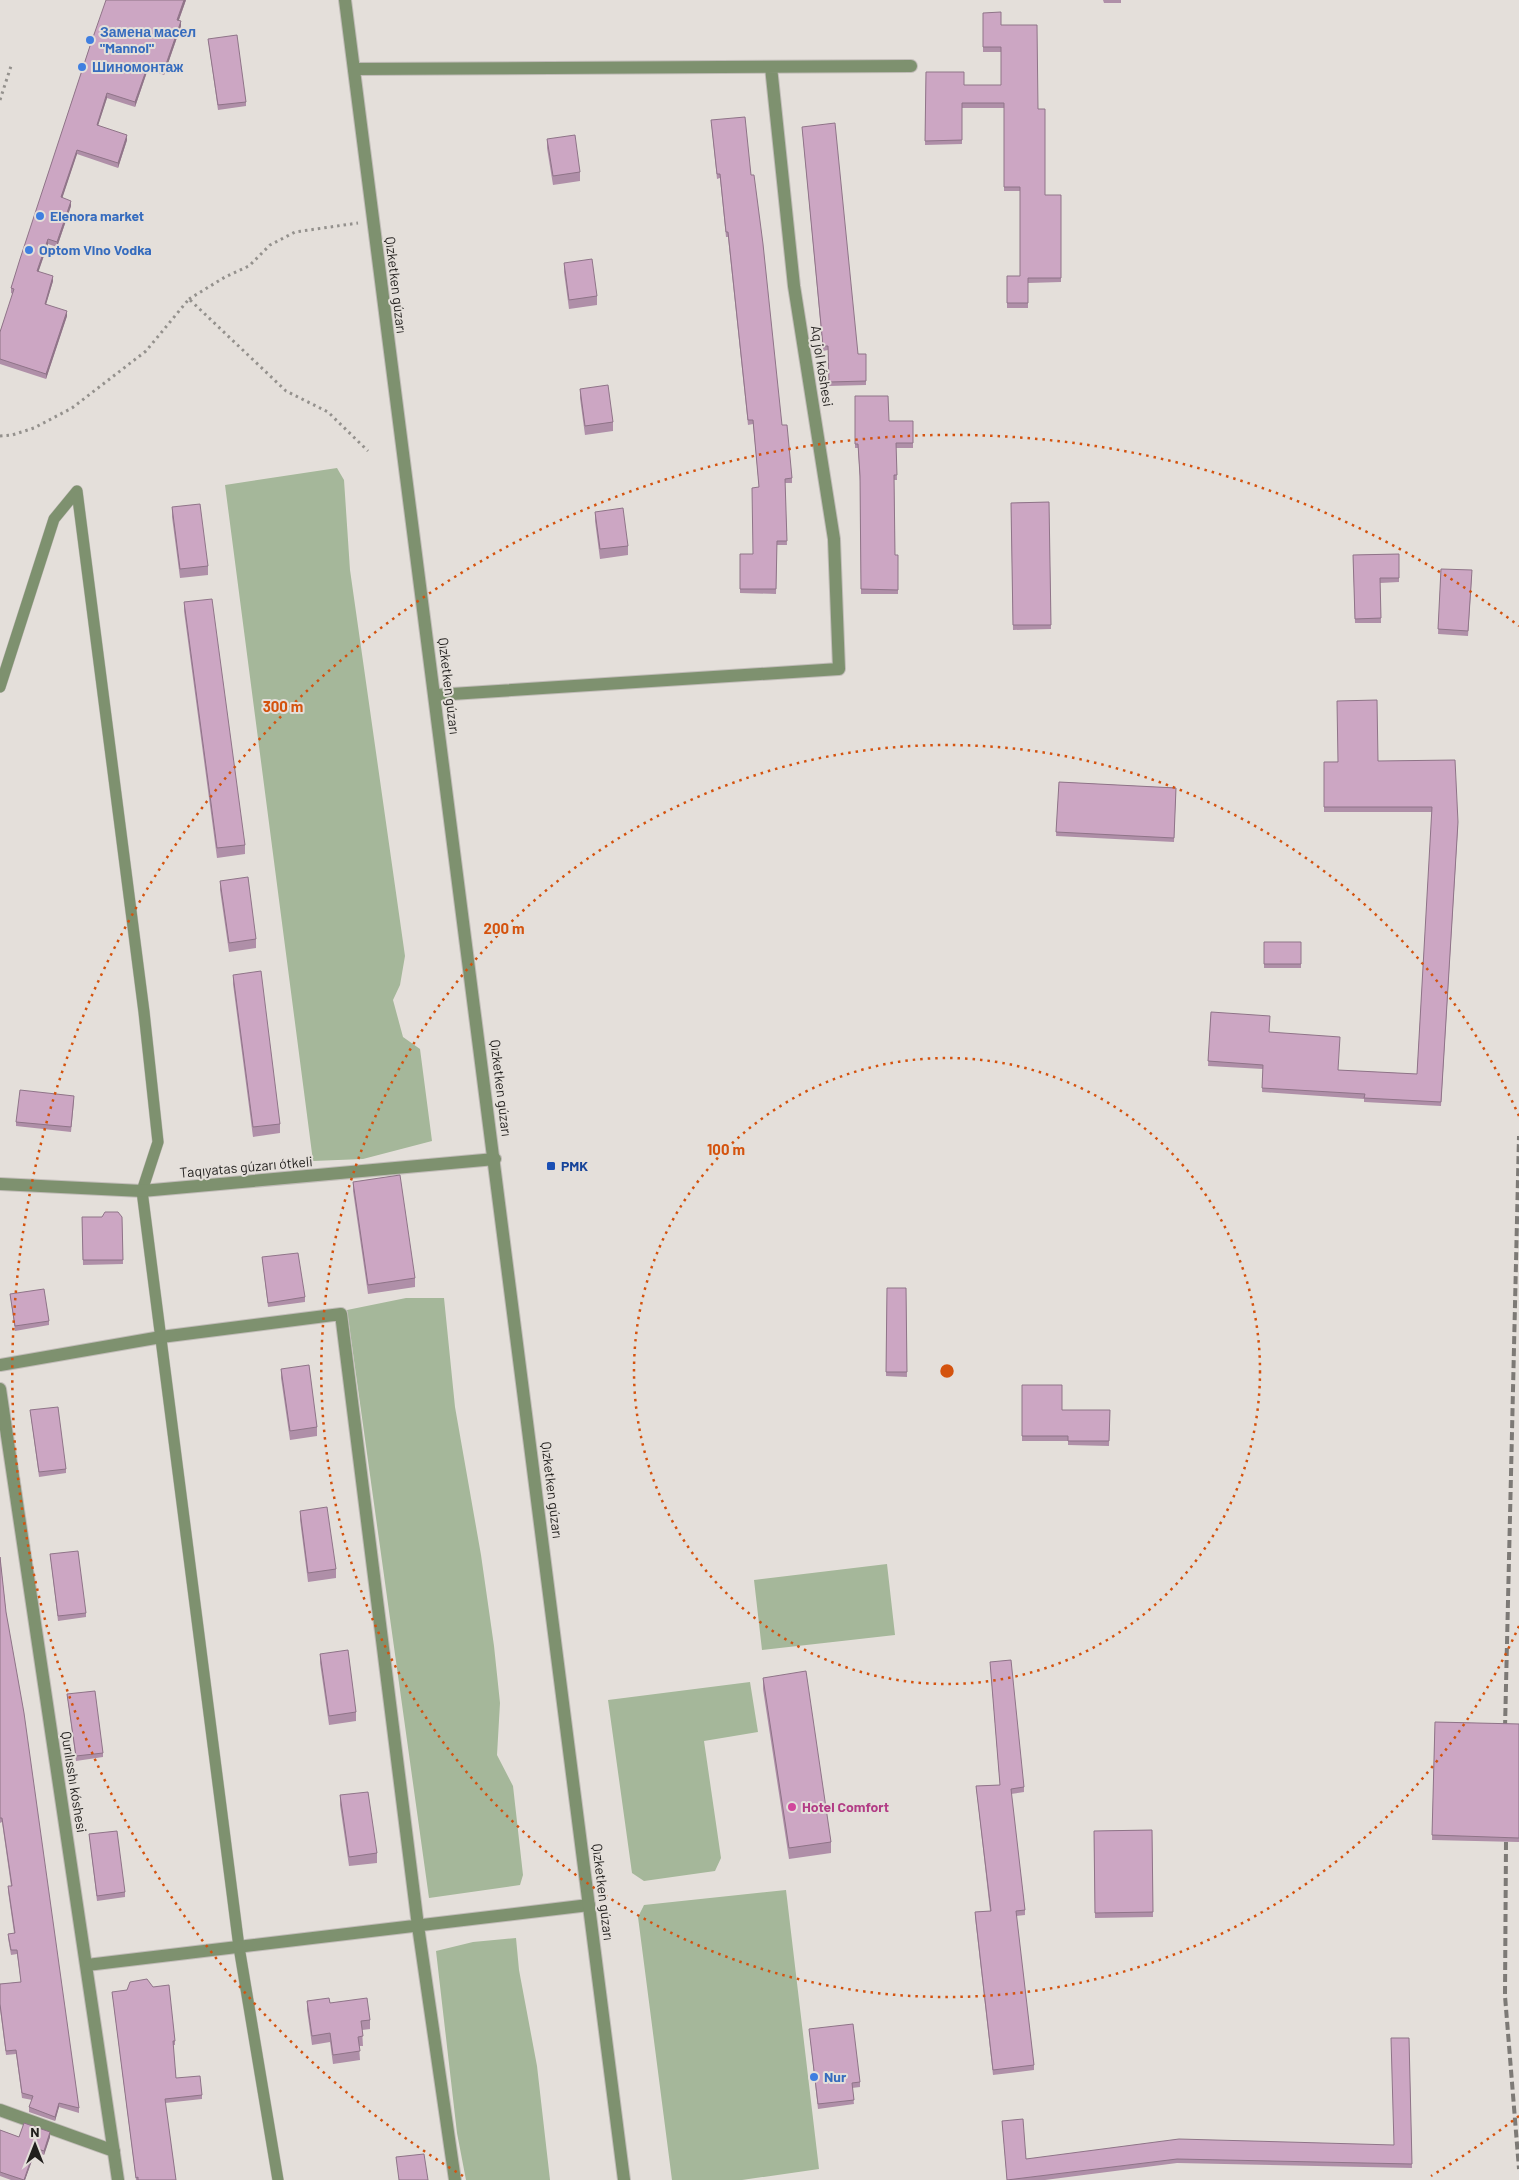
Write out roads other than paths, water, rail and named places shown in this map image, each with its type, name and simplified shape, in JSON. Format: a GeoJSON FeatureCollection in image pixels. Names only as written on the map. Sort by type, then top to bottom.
{"type":"FeatureCollection","features":[{"type":"Feature","properties":{"kind":"street","name":"Qızketken gúzarı"},"geometry":{"type":"LineString","coordinates":[[345,0],[436,695],[624,2180]]}},
{"type":"Feature","properties":{"kind":"street","name":"Aq jol kóshesi"},"geometry":{"type":"LineString","coordinates":[[436,695],[839,669],[834,539],[794,286],[771,66]]}},
{"type":"Feature","properties":{"kind":"street"},"geometry":{"type":"LineString","coordinates":[[354,69],[911,66]]}},
{"type":"Feature","properties":{"kind":"street","name":"Taqıyatas gúzarı ótkeli"},"geometry":{"type":"LineString","coordinates":[[0,1184],[142,1191],[494,1159]]}},
{"type":"Feature","properties":{"kind":"street"},"geometry":{"type":"LineString","coordinates":[[0,1365],[161,1337],[341,1314],[418,1926],[455,2180]]}},
{"type":"Feature","properties":{"kind":"street","name":"Qurılısshı kóshesi"},"geometry":{"type":"LineString","coordinates":[[0,1389],[118,2180]]}},
{"type":"Feature","properties":{"kind":"street"},"geometry":{"type":"LineString","coordinates":[[87,1965],[589,1905]]}},
{"type":"Feature","properties":{"kind":"street"},"geometry":{"type":"LineString","coordinates":[[0,2110],[114,2151]]}},
{"type":"Feature","properties":{"kind":"lane"},"geometry":{"type":"LineString","coordinates":[[0,687],[54,519],[77,492],[158,1142],[142,1191],[239,1947],[278,2180]]}},
{"type":"Feature","properties":{"kind":"railway"},"geometry":{"type":"LineString","coordinates":[[1505,1728],[1519,1136]]}},
{"type":"Feature","properties":{"kind":"railway"},"geometry":{"type":"LineString","coordinates":[[1506,1842],[1505,1996],[1519,2169]]}},
{"type":"Feature","properties":{"kind":"place","name":"Замена масел \"Mannol\""},"geometry":{"type":"Point","coordinates":[90,40]}},
{"type":"Feature","properties":{"kind":"place","name":"Шиномонтаж"},"geometry":{"type":"Point","coordinates":[82,67]}},
{"type":"Feature","properties":{"kind":"place","name":"Elenora market"},"geometry":{"type":"Point","coordinates":[40,216]}},
{"type":"Feature","properties":{"kind":"place","name":"Optom Vino Vodka"},"geometry":{"type":"Point","coordinates":[29,250]}},
{"type":"Feature","properties":{"kind":"place","name":"PMK"},"geometry":{"type":"Point","coordinates":[551,1166]}},
{"type":"Feature","properties":{"kind":"place","name":"Hotel Comfort"},"geometry":{"type":"Point","coordinates":[792,1807]}},
{"type":"Feature","properties":{"kind":"place","name":"Nur"},"geometry":{"type":"Point","coordinates":[814,2077]}}]}
